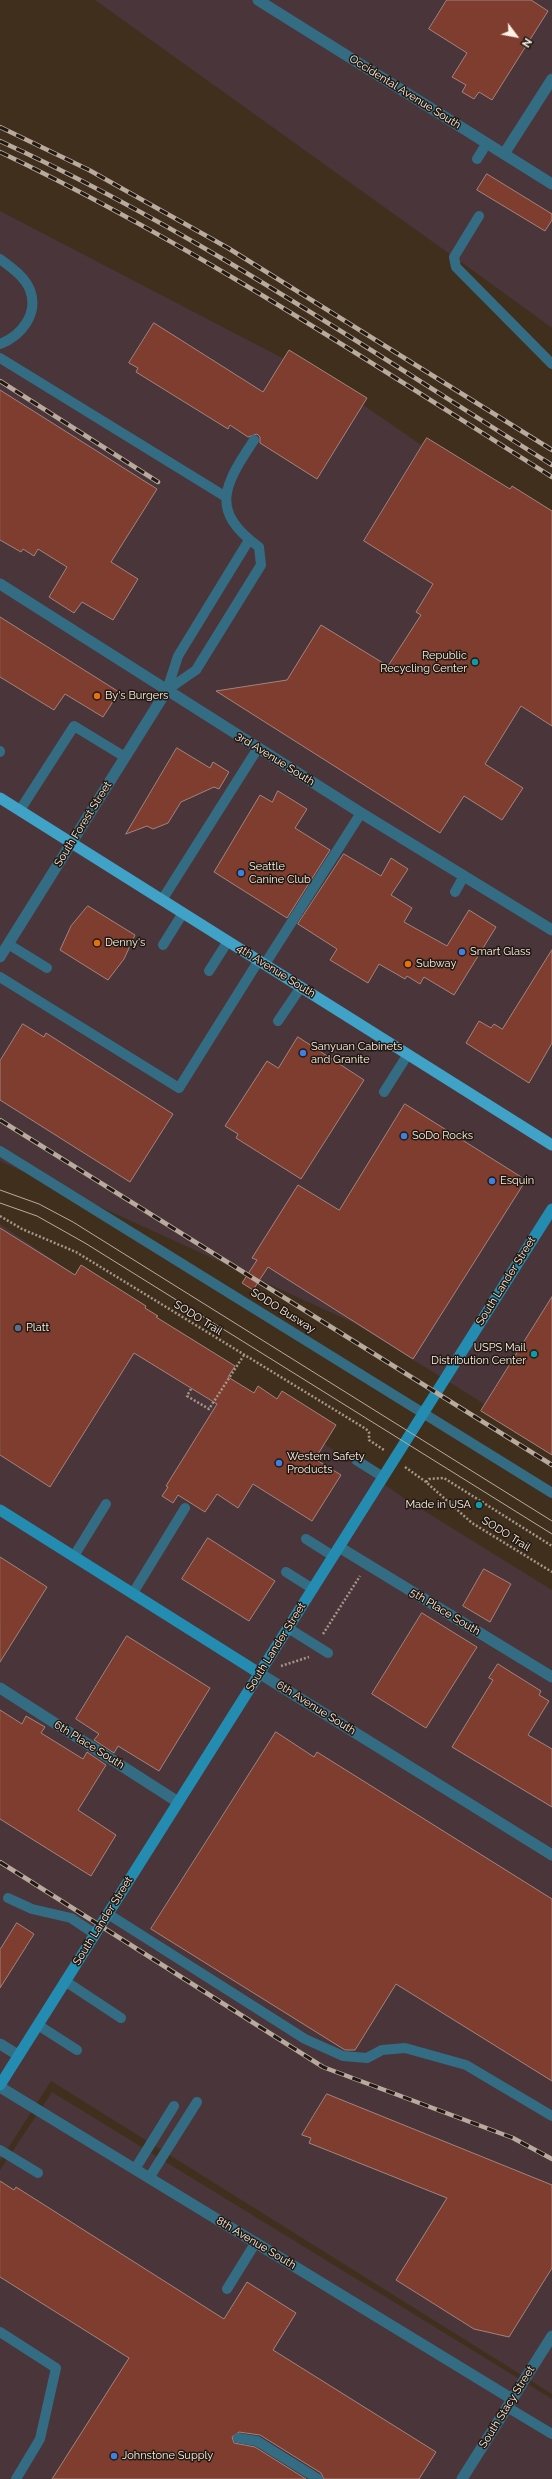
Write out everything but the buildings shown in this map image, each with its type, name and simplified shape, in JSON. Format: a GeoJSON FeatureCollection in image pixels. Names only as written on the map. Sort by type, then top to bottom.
{"type":"FeatureCollection","features":[{"type":"Feature","properties":{"kind":"main road","name":"4th Avenue South"},"geometry":{"type":"LineString","coordinates":[[0,798],[552,1145]]}},
{"type":"Feature","properties":{"kind":"main road","name":"South Lander Street"},"geometry":{"type":"LineString","coordinates":[[1,2083],[552,1209]]}},
{"type":"Feature","properties":{"kind":"main road","name":"6th Avenue South"},"geometry":{"type":"LineString","coordinates":[[0,1510],[259,1673]]}},
{"type":"Feature","properties":{"kind":"street","name":"Occidental Avenue South"},"geometry":{"type":"LineString","coordinates":[[258,0],[552,184]]}},
{"type":"Feature","properties":{"kind":"street"},"geometry":{"type":"LineString","coordinates":[[504,154],[552,79]]}},
{"type":"Feature","properties":{"kind":"street","name":"3rd Avenue South"},"geometry":{"type":"LineString","coordinates":[[0,584],[361,813],[552,930]]}},
{"type":"Feature","properties":{"kind":"street","name":"South Forest Street"},"geometry":{"type":"LineString","coordinates":[[0,957],[167,690]]}},
{"type":"Feature","properties":{"kind":"street","name":"5th Place South"},"geometry":{"type":"LineString","coordinates":[[336,1552],[367,1564],[552,1677]]}},
{"type":"Feature","properties":{"kind":"street","name":"6th Avenue South"},"geometry":{"type":"LineString","coordinates":[[259,1673],[552,1854]]}},
{"type":"Feature","properties":{"kind":"street","name":"6th Place South"},"geometry":{"type":"LineString","coordinates":[[0,1688],[178,1802]]}},
{"type":"Feature","properties":{"kind":"street"},"geometry":{"type":"LineString","coordinates":[[0,2044],[18,2055]]}},
{"type":"Feature","properties":{"kind":"street","name":"8th Avenue South"},"geometry":{"type":"LineString","coordinates":[[1,2083],[149,2178],[256,2242],[510,2403]]}},
{"type":"Feature","properties":{"kind":"street","name":"South Stacy Street"},"geometry":{"type":"LineString","coordinates":[[462,2479],[552,2336]]}},
{"type":"Feature","properties":{"kind":"lane"},"geometry":{"type":"LineString","coordinates":[[477,159],[487,143]]}},
{"type":"Feature","properties":{"kind":"lane"},"geometry":{"type":"LineString","coordinates":[[479,216],[454,257],[456,267],[552,364]]}},
{"type":"Feature","properties":{"kind":"lane"},"geometry":{"type":"LineString","coordinates":[[0,259],[17,272],[30,290],[31,312],[23,330],[0,344]]}},
{"type":"Feature","properties":{"kind":"lane"},"geometry":{"type":"LineString","coordinates":[[0,358],[226,497]]}},
{"type":"Feature","properties":{"kind":"lane"},"geometry":{"type":"LineString","coordinates":[[167,690],[196,670],[261,565],[262,559],[259,547],[239,530],[229,511],[226,497],[228,484],[254,440]]}},
{"type":"Feature","properties":{"kind":"lane"},"geometry":{"type":"LineString","coordinates":[[167,690],[178,656],[250,540]]}},
{"type":"Feature","properties":{"kind":"lane"},"geometry":{"type":"LineString","coordinates":[[20,810],[74,726],[125,757]]}},
{"type":"Feature","properties":{"kind":"lane"},"geometry":{"type":"LineString","coordinates":[[162,900],[258,748]]}},
{"type":"Feature","properties":{"kind":"lane"},"geometry":{"type":"LineString","coordinates":[[0,977],[179,1088],[361,813]]}},
{"type":"Feature","properties":{"kind":"lane"},"geometry":{"type":"LineString","coordinates":[[455,892],[464,876]]}},
{"type":"Feature","properties":{"kind":"lane"},"geometry":{"type":"LineString","coordinates":[[163,945],[183,913]]}},
{"type":"Feature","properties":{"kind":"lane"},"geometry":{"type":"LineString","coordinates":[[209,971],[228,941]]}},
{"type":"Feature","properties":{"kind":"lane"},"geometry":{"type":"LineString","coordinates":[[8,944],[47,968]]}},
{"type":"Feature","properties":{"kind":"lane"},"geometry":{"type":"LineString","coordinates":[[278,1021],[301,987]]}},
{"type":"Feature","properties":{"kind":"lane"},"geometry":{"type":"LineString","coordinates":[[384,1092],[408,1054]]}},
{"type":"Feature","properties":{"kind":"lane","name":"SODO Busway"},"geometry":{"type":"LineString","coordinates":[[0,1151],[552,1493]]}},
{"type":"Feature","properties":{"kind":"lane"},"geometry":{"type":"LineString","coordinates":[[356,1460],[383,1477]]}},
{"type":"Feature","properties":{"kind":"lane"},"geometry":{"type":"LineString","coordinates":[[74,1556],[106,1504]]}},
{"type":"Feature","properties":{"kind":"lane"},"geometry":{"type":"LineString","coordinates":[[133,1593],[185,1508]]}},
{"type":"Feature","properties":{"kind":"lane"},"geometry":{"type":"LineString","coordinates":[[306,1539],[336,1552]]}},
{"type":"Feature","properties":{"kind":"lane"},"geometry":{"type":"LineString","coordinates":[[286,1572],[313,1589]]}},
{"type":"Feature","properties":{"kind":"lane"},"geometry":{"type":"LineString","coordinates":[[288,1628],[328,1653]]}},
{"type":"Feature","properties":{"kind":"lane"},"geometry":{"type":"LineString","coordinates":[[8,1898],[32,1909],[70,1918],[95,1934]]}},
{"type":"Feature","properties":{"kind":"lane"},"geometry":{"type":"LineString","coordinates":[[108,1914],[305,2038],[343,2056],[367,2058],[382,2050],[406,2048],[466,2065],[552,2116]]}},
{"type":"Feature","properties":{"kind":"lane"},"geometry":{"type":"LineString","coordinates":[[65,1982],[121,2018]]}},
{"type":"Feature","properties":{"kind":"lane"},"geometry":{"type":"LineString","coordinates":[[38,2025],[77,2050]]}},
{"type":"Feature","properties":{"kind":"lane"},"geometry":{"type":"LineString","coordinates":[[149,2178],[197,2102]]}},
{"type":"Feature","properties":{"kind":"lane"},"geometry":{"type":"LineString","coordinates":[[135,2169],[174,2106]]}},
{"type":"Feature","properties":{"kind":"lane"},"geometry":{"type":"LineString","coordinates":[[0,2150],[38,2173]]}},
{"type":"Feature","properties":{"kind":"lane"},"geometry":{"type":"LineString","coordinates":[[227,2289],[256,2242]]}},
{"type":"Feature","properties":{"kind":"lane"},"geometry":{"type":"LineString","coordinates":[[0,2332],[56,2368],[40,2439],[16,2479]]}},
{"type":"Feature","properties":{"kind":"lane"},"geometry":{"type":"LineString","coordinates":[[510,2403],[552,2434]]}},
{"type":"Feature","properties":{"kind":"lane"},"geometry":{"type":"LineString","coordinates":[[238,2438],[257,2441],[318,2479]]}},
{"type":"Feature","properties":{"kind":"path","name":"SODO Trail"},"geometry":{"type":"LineString","coordinates":[[0,1216],[22,1229],[76,1252],[366,1429],[369,1440],[377,1444]]}},
{"type":"Feature","properties":{"kind":"path"},"geometry":{"type":"LineString","coordinates":[[191,1389],[187,1396],[209,1409],[244,1354]]}},
{"type":"Feature","properties":{"kind":"path","name":"SODO Trail"},"geometry":{"type":"LineString","coordinates":[[417,1476],[472,1522],[552,1572]]}},
{"type":"Feature","properties":{"kind":"path"},"geometry":{"type":"LineString","coordinates":[[426,1482],[429,1478],[444,1478],[552,1546]]}},
{"type":"Feature","properties":{"kind":"path"},"geometry":{"type":"LineString","coordinates":[[451,1483],[454,1478]]}},
{"type":"Feature","properties":{"kind":"path"},"geometry":{"type":"LineString","coordinates":[[259,1673],[310,1656],[367,1564]]}},
{"type":"Feature","properties":{"kind":"shaded area"},"geometry":{"type":"Polygon","coordinates":[[[95,0],[552,0],[552,328],[493,285],[95,0]]]}},
{"type":"Feature","properties":{"kind":"shaded area"},"geometry":{"type":"Polygon","coordinates":[[[0,211],[334,385],[552,535],[552,1446],[354,1323],[0,1161],[0,211]]]}},
{"type":"Feature","properties":{"kind":"shaded area"},"geometry":{"type":"Polygon","coordinates":[[[0,1224],[413,1504],[552,1590],[552,2394],[51,2081],[0,2161],[0,1224]]]}},
{"type":"Feature","properties":{"kind":"shaded area"},"geometry":{"type":"Polygon","coordinates":[[[52,2092],[552,2399],[552,2479],[0,2479],[0,2170],[52,2092]]]}},
{"type":"Feature","properties":{"kind":"tram line"},"geometry":{"type":"LineString","coordinates":[[0,1190],[39,1204],[73,1222],[552,1521]]}},
{"type":"Feature","properties":{"kind":"tram line"},"geometry":{"type":"LineString","coordinates":[[0,1203],[37,1216],[85,1243],[552,1534]]}},
{"type":"Feature","properties":{"kind":"railway"},"geometry":{"type":"LineString","coordinates":[[0,127],[89,170],[228,248],[552,450]]}},
{"type":"Feature","properties":{"kind":"railway"},"geometry":{"type":"LineString","coordinates":[[0,141],[143,213],[212,253],[349,336],[552,465]]}},
{"type":"Feature","properties":{"kind":"railway"},"geometry":{"type":"LineString","coordinates":[[0,152],[72,188],[212,265],[349,349],[552,477]]}},
{"type":"Feature","properties":{"kind":"railway"},"geometry":{"type":"LineString","coordinates":[[0,381],[158,482]]}},
{"type":"Feature","properties":{"kind":"railway"},"geometry":{"type":"LineString","coordinates":[[0,1120],[552,1465]]}},
{"type":"Feature","properties":{"kind":"railway"},"geometry":{"type":"LineString","coordinates":[[0,1862],[323,2067],[513,2138],[552,2159]]}},
{"type":"Feature","properties":{"kind":"place","name":"Republic Recycling Center"},"geometry":{"type":"Point","coordinates":[475,662]}},
{"type":"Feature","properties":{"kind":"place","name":"By's Burgers"},"geometry":{"type":"Point","coordinates":[97,696]}},
{"type":"Feature","properties":{"kind":"place","name":"Seattle Canine Club"},"geometry":{"type":"Point","coordinates":[241,873]}},
{"type":"Feature","properties":{"kind":"place","name":"Denny's"},"geometry":{"type":"Point","coordinates":[97,943]}},
{"type":"Feature","properties":{"kind":"place","name":"Smart Glass"},"geometry":{"type":"Point","coordinates":[462,952]}},
{"type":"Feature","properties":{"kind":"place","name":"Subway"},"geometry":{"type":"Point","coordinates":[408,964]}},
{"type":"Feature","properties":{"kind":"place","name":"Sanyuan Cabinets and Granite"},"geometry":{"type":"Point","coordinates":[303,1053]}},
{"type":"Feature","properties":{"kind":"place","name":"SoDo Rocks"},"geometry":{"type":"Point","coordinates":[404,1136]}},
{"type":"Feature","properties":{"kind":"place","name":"Esquin"},"geometry":{"type":"Point","coordinates":[492,1181]}},
{"type":"Feature","properties":{"kind":"place","name":"Platt"},"geometry":{"type":"Point","coordinates":[18,1328]}},
{"type":"Feature","properties":{"kind":"place","name":"USPS Mail Distribution Center"},"geometry":{"type":"Point","coordinates":[534,1354]}},
{"type":"Feature","properties":{"kind":"place","name":"Western Safety Products"},"geometry":{"type":"Point","coordinates":[279,1463]}},
{"type":"Feature","properties":{"kind":"place","name":"Made in USA"},"geometry":{"type":"Point","coordinates":[479,1505]}},
{"type":"Feature","properties":{"kind":"place","name":"Johnstone Supply"},"geometry":{"type":"Point","coordinates":[114,2456]}}]}
